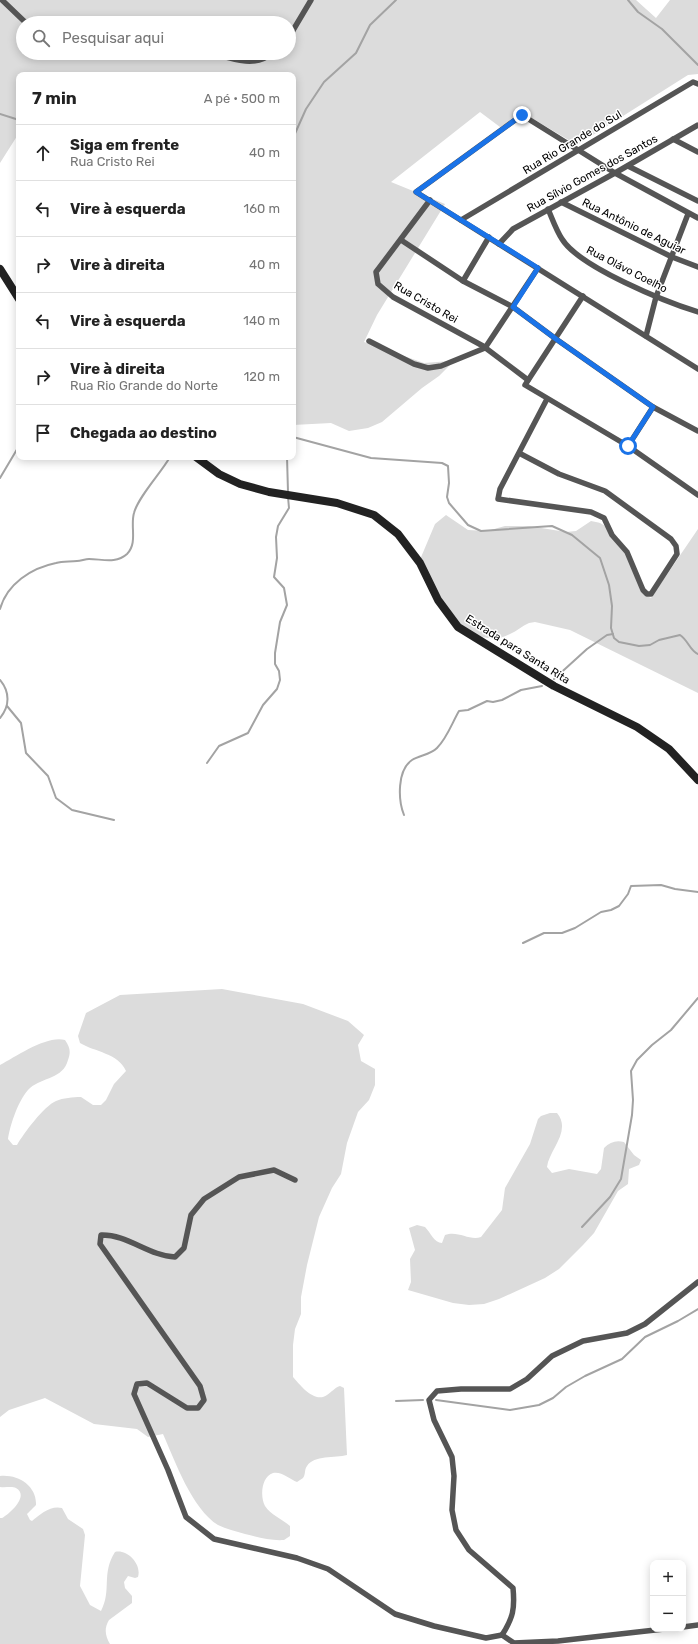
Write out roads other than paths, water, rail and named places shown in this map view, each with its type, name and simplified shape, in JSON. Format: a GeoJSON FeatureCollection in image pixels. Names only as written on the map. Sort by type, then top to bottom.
{"type":"FeatureCollection","features":[{"type":"Feature","properties":{"kind":"main road"},"geometry":{"type":"LineString","coordinates":[[0,269],[16,295]]}},
{"type":"Feature","properties":{"kind":"main road","name":"Estrada para Santa Rita"},"geometry":{"type":"LineString","coordinates":[[200,460],[219,474],[240,484],[269,492],[337,503],[374,516],[398,534],[420,563],[438,600],[458,627],[554,686],[637,727],[669,749],[698,779]]}},
{"type":"Feature","properties":{"kind":"street"},"geometry":{"type":"LineString","coordinates":[[2,0],[19,16]]}},
{"type":"Feature","properties":{"kind":"street"},"geometry":{"type":"LineString","coordinates":[[296,26],[311,0]]}},
{"type":"Feature","properties":{"kind":"street"},"geometry":{"type":"LineString","coordinates":[[242,60],[255,63],[262,60]]}},
{"type":"Feature","properties":{"kind":"street","name":"Rua Rio Grande do Sul"},"geometry":{"type":"LineString","coordinates":[[461,220],[578,150],[696,83]]}},
{"type":"Feature","properties":{"kind":"street"},"geometry":{"type":"LineString","coordinates":[[698,218],[688,214],[616,173],[522,115],[416,192],[584,296],[698,369]]}},
{"type":"Feature","properties":{"kind":"street","name":"Rua Sílvio Gomes dos Santos"},"geometry":{"type":"LineString","coordinates":[[499,244],[513,229],[616,173],[698,125]]}},
{"type":"Feature","properties":{"kind":"street"},"geometry":{"type":"LineString","coordinates":[[674,140],[698,152]]}},
{"type":"Feature","properties":{"kind":"street"},"geometry":{"type":"LineString","coordinates":[[628,166],[698,201]]}},
{"type":"Feature","properties":{"kind":"street","name":"Rua Cristo Rei"},"geometry":{"type":"LineString","coordinates":[[430,200],[376,272],[378,284],[393,297],[485,348],[547,399],[628,446],[698,495]]}},
{"type":"Feature","properties":{"kind":"street","name":"Rua Antônio de Aguiar"},"geometry":{"type":"LineString","coordinates":[[561,202],[672,257],[698,267]]}},
{"type":"Feature","properties":{"kind":"street","name":"Rua Olávo Coelho"},"geometry":{"type":"LineString","coordinates":[[548,209],[562,240],[576,254],[604,271],[656,297],[698,312]]}},
{"type":"Feature","properties":{"kind":"street"},"geometry":{"type":"LineString","coordinates":[[646,336],[656,297],[688,214]]}},
{"type":"Feature","properties":{"kind":"street"},"geometry":{"type":"LineString","coordinates":[[463,281],[489,237]]}},
{"type":"Feature","properties":{"kind":"street"},"geometry":{"type":"LineString","coordinates":[[401,240],[463,281],[513,307],[653,407],[698,431]]}},
{"type":"Feature","properties":{"kind":"street"},"geometry":{"type":"LineString","coordinates":[[369,341],[414,364],[428,368],[442,366],[485,348],[538,268]]}},
{"type":"Feature","properties":{"kind":"street"},"geometry":{"type":"LineString","coordinates":[[526,382],[584,296]]}},
{"type":"Feature","properties":{"kind":"street"},"geometry":{"type":"LineString","coordinates":[[519,453],[559,474],[605,492],[671,539],[676,546],[677,554],[650,594],[647,594],[643,590],[627,552],[612,535],[604,518],[591,512],[498,499],[500,489],[547,399]]}},
{"type":"Feature","properties":{"kind":"street"},"geometry":{"type":"LineString","coordinates":[[628,446],[653,407]]}},
{"type":"Feature","properties":{"kind":"street"},"geometry":{"type":"LineString","coordinates":[[295,1180],[274,1170],[238,1177],[204,1199],[191,1216],[184,1248],[175,1257],[165,1257],[112,1235],[101,1235],[100,1244],[200,1386],[204,1400],[198,1408],[187,1408],[147,1383],[137,1384],[134,1394],[186,1517],[214,1539],[297,1558],[328,1569],[395,1614],[434,1626],[486,1638],[502,1635],[514,1643],[558,1641],[650,1631]]}},
{"type":"Feature","properties":{"kind":"street"},"geometry":{"type":"LineString","coordinates":[[502,1635],[511,1621],[515,1604],[512,1588],[469,1550],[456,1530],[452,1510],[454,1476],[452,1457],[434,1420],[429,1400],[437,1391],[461,1389],[510,1389],[527,1379],[552,1356],[583,1341],[627,1333],[645,1324],[698,1282]]}},
{"type":"Feature","properties":{"kind":"street"},"geometry":{"type":"LineString","coordinates":[[686,1627],[698,1625]]}},
{"type":"Feature","properties":{"kind":"waterway"},"geometry":{"type":"LineString","coordinates":[[296,131],[306,109],[324,82],[356,53],[370,25],[396,0]]}},
{"type":"Feature","properties":{"kind":"waterway"},"geometry":{"type":"LineString","coordinates":[[628,0],[638,12],[662,29],[698,65]]}},
{"type":"Feature","properties":{"kind":"waterway"},"geometry":{"type":"LineString","coordinates":[[0,114],[16,119]]}},
{"type":"Feature","properties":{"kind":"waterway"},"geometry":{"type":"LineString","coordinates":[[296,438],[371,458],[442,463],[448,466],[449,483],[447,497],[449,503],[468,525],[481,531],[552,526],[572,535],[600,558],[609,585],[612,606],[611,628],[614,638],[619,642],[639,646],[650,645],[659,640],[680,635],[695,653],[698,654]]}},
{"type":"Feature","properties":{"kind":"waterway"},"geometry":{"type":"LineString","coordinates":[[0,478],[16,451]]}},
{"type":"Feature","properties":{"kind":"waterway"},"geometry":{"type":"LineString","coordinates":[[0,609],[8,592],[21,578],[47,565],[89,559],[114,560],[127,554],[133,540],[133,518],[136,507],[168,460]]}},
{"type":"Feature","properties":{"kind":"waterway"},"geometry":{"type":"LineString","coordinates":[[287,460],[288,492]]}},
{"type":"Feature","properties":{"kind":"waterway"},"geometry":{"type":"LineString","coordinates":[[207,763],[219,746],[248,733],[263,705],[277,689],[280,680],[279,671],[275,664],[275,653],[280,622],[287,605],[284,588],[274,577],[277,558],[276,537],[278,526],[289,508],[288,497]]}},
{"type":"Feature","properties":{"kind":"waterway"},"geometry":{"type":"LineString","coordinates":[[554,679],[587,649],[607,635],[613,634]]}},
{"type":"Feature","properties":{"kind":"waterway"},"geometry":{"type":"LineString","coordinates":[[0,680],[6,689],[8,699],[6,709],[0,718]]}},
{"type":"Feature","properties":{"kind":"waterway"},"geometry":{"type":"LineString","coordinates":[[404,815],[400,786],[401,778],[407,765],[412,760],[431,752],[441,744],[459,711],[468,710],[487,701],[493,702],[502,700],[521,690],[542,686]]}},
{"type":"Feature","properties":{"kind":"waterway"},"geometry":{"type":"LineString","coordinates":[[7,706],[21,723],[26,753],[48,776],[56,798],[72,810],[114,820]]}},
{"type":"Feature","properties":{"kind":"waterway"},"geometry":{"type":"LineString","coordinates":[[523,943],[544,933],[562,933],[575,928],[601,912],[611,910],[619,906],[628,894],[631,886],[661,885],[675,889],[698,892]]}},
{"type":"Feature","properties":{"kind":"waterway"},"geometry":{"type":"LineString","coordinates":[[582,1227],[610,1197],[621,1179],[632,1115],[633,1100],[631,1071],[637,1060],[652,1045],[671,1030],[698,998]]}},
{"type":"Feature","properties":{"kind":"waterway"},"geometry":{"type":"LineString","coordinates":[[436,1400],[510,1410],[539,1405],[553,1398],[566,1387],[585,1376],[622,1359],[645,1337],[678,1321],[698,1309]]}},
{"type":"Feature","properties":{"kind":"waterway"},"geometry":{"type":"LineString","coordinates":[[396,1401],[423,1400]]}}]}
